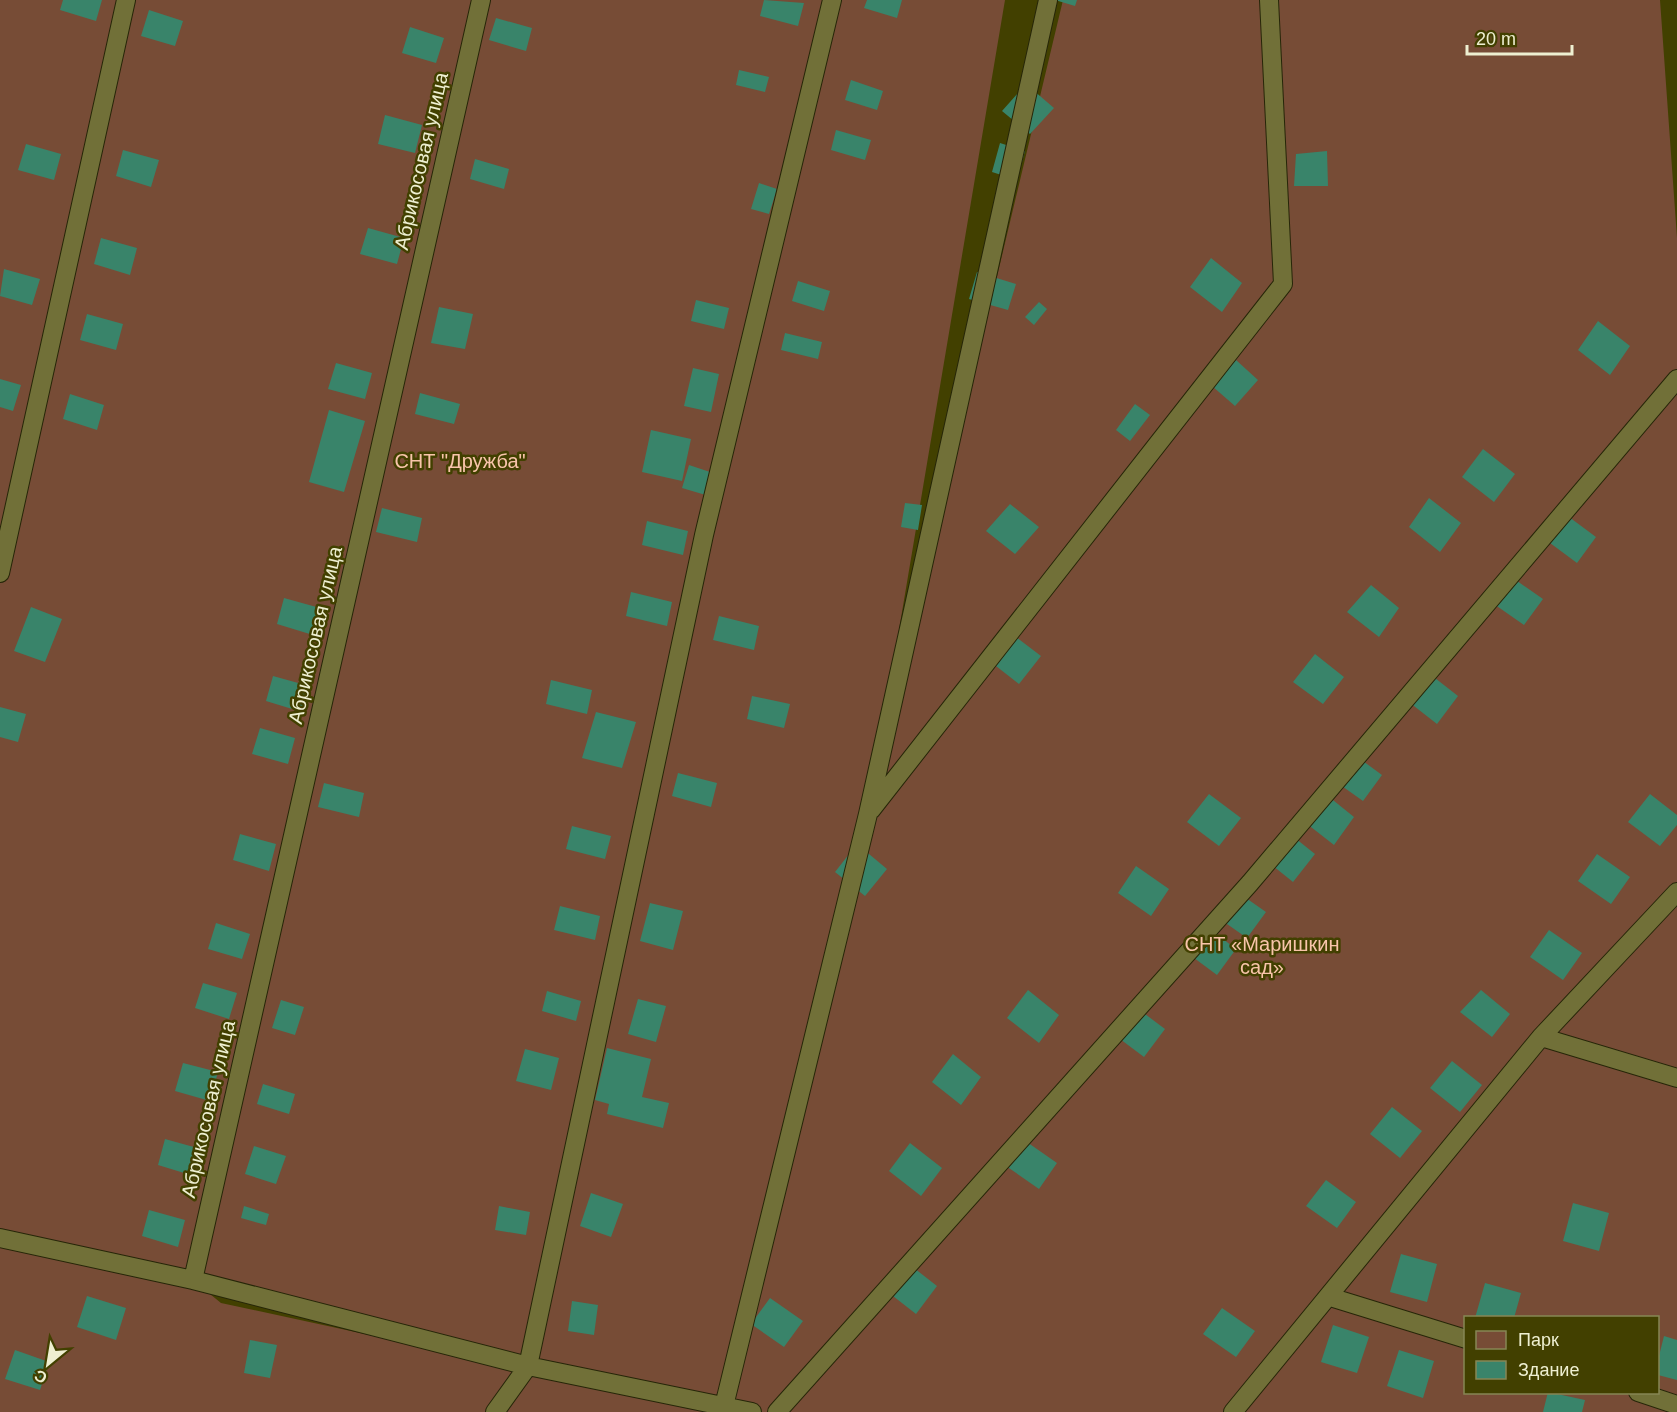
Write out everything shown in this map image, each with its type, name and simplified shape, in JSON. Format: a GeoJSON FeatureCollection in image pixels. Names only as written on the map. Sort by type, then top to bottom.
{"type":"FeatureCollection","features":[{"type":"Feature","properties":{"kind":"lane"},"geometry":{"type":"LineString","coordinates":[[0,573],[126,0]]}},
{"type":"Feature","properties":{"kind":"lane","name":"Абрикосовая улица"},"geometry":{"type":"LineString","coordinates":[[193,1280],[481,0]]}},
{"type":"Feature","properties":{"kind":"lane"},"geometry":{"type":"LineString","coordinates":[[495,1412],[528,1366],[704,535],[832,0]]}},
{"type":"Feature","properties":{"kind":"lane"},"geometry":{"type":"LineString","coordinates":[[724,1406],[868,814],[1048,0]]}},
{"type":"Feature","properties":{"kind":"lane"},"geometry":{"type":"LineString","coordinates":[[868,814],[1282,284],[1269,0]]}},
{"type":"Feature","properties":{"kind":"lane"},"geometry":{"type":"LineString","coordinates":[[777,1412],[1250,883],[1677,379]]}},
{"type":"Feature","properties":{"kind":"lane"},"geometry":{"type":"LineString","coordinates":[[1233,1412],[1330,1297],[1541,1037],[1677,892]]}},
{"type":"Feature","properties":{"kind":"lane"},"geometry":{"type":"LineString","coordinates":[[1541,1037],[1677,1078]]}},
{"type":"Feature","properties":{"kind":"lane"},"geometry":{"type":"LineString","coordinates":[[0,1238],[193,1280],[528,1366],[752,1412]]}},
{"type":"Feature","properties":{"kind":"lane"},"geometry":{"type":"LineString","coordinates":[[1330,1297],[1464,1338]]}},
{"type":"Feature","properties":{"kind":"lane"},"geometry":{"type":"LineString","coordinates":[[1644,1394],[1677,1405]]}},
{"type":"Feature","properties":{"kind":"green space","name":"СНТ \"Дружба\""},"geometry":{"type":"Polygon","coordinates":[[[0,0],[1005,0],[868,814],[724,1406],[194,1281],[221,1303],[726,1412],[0,1412],[0,0]]]}},
{"type":"Feature","properties":{"kind":"green space","name":"СНТ «Маришкин сад»"},"geometry":{"type":"Polygon","coordinates":[[[1063,0],[1660,0],[1677,238],[1677,1412],[726,1412],[1063,0]]]}},
{"type":"Feature","properties":{"kind":"building"},"geometry":{"type":"Polygon","coordinates":[[[63,0],[102,0],[96,21],[60,10],[63,0]]]}},
{"type":"Feature","properties":{"kind":"building"},"geometry":{"type":"Polygon","coordinates":[[[764,0],[804,3],[798,26],[760,16],[764,0]]]}},
{"type":"Feature","properties":{"kind":"building"},"geometry":{"type":"Polygon","coordinates":[[[867,0],[902,0],[897,18],[864,8],[867,0]]]}},
{"type":"Feature","properties":{"kind":"building"},"geometry":{"type":"Polygon","coordinates":[[[1055,0],[1077,0],[1075,6],[1055,0]]]}},
{"type":"Feature","properties":{"kind":"building"},"geometry":{"type":"Polygon","coordinates":[[[149,10],[183,21],[175,46],[141,36],[149,10]]]}},
{"type":"Feature","properties":{"kind":"building"},"geometry":{"type":"Polygon","coordinates":[[[496,18],[532,28],[526,51],[489,40],[496,18]]]}},
{"type":"Feature","properties":{"kind":"building"},"geometry":{"type":"Polygon","coordinates":[[[410,27],[444,38],[436,63],[402,53],[410,27]]]}},
{"type":"Feature","properties":{"kind":"building"},"geometry":{"type":"Polygon","coordinates":[[[739,70],[769,77],[765,92],[736,85],[739,70]]]}},
{"type":"Feature","properties":{"kind":"building"},"geometry":{"type":"Polygon","coordinates":[[[851,80],[883,91],[877,110],[845,100],[851,80]]]}},
{"type":"Feature","properties":{"kind":"building"},"geometry":{"type":"Polygon","coordinates":[[[1026,84],[1054,108],[1030,134],[1002,111],[1026,84]]]}},
{"type":"Feature","properties":{"kind":"building"},"geometry":{"type":"Polygon","coordinates":[[[385,115],[422,125],[415,153],[378,144],[385,115]]]}},
{"type":"Feature","properties":{"kind":"building"},"geometry":{"type":"Polygon","coordinates":[[[836,130],[871,140],[865,160],[831,150],[836,130]]]}},
{"type":"Feature","properties":{"kind":"building"},"geometry":{"type":"Polygon","coordinates":[[[1000,143],[1025,151],[1017,180],[992,172],[1000,143]]]}},
{"type":"Feature","properties":{"kind":"building"},"geometry":{"type":"Polygon","coordinates":[[[26,144],[61,154],[54,180],[18,170],[26,144]]]}},
{"type":"Feature","properties":{"kind":"building"},"geometry":{"type":"Polygon","coordinates":[[[123,150],[159,160],[151,187],[116,176],[123,150]]]}},
{"type":"Feature","properties":{"kind":"building"},"geometry":{"type":"Polygon","coordinates":[[[1327,151],[1328,186],[1294,186],[1296,154],[1327,151]]]}},
{"type":"Feature","properties":{"kind":"building"},"geometry":{"type":"Polygon","coordinates":[[[475,159],[509,169],[504,189],[470,179],[475,159]]]}},
{"type":"Feature","properties":{"kind":"building"},"geometry":{"type":"Polygon","coordinates":[[[759,183],[777,189],[769,214],[751,209],[759,183]]]}},
{"type":"Feature","properties":{"kind":"building"},"geometry":{"type":"Polygon","coordinates":[[[368,228],[404,238],[397,264],[360,254],[368,228]]]}},
{"type":"Feature","properties":{"kind":"building"},"geometry":{"type":"Polygon","coordinates":[[[101,238],[137,248],[130,275],[94,264],[101,238]]]}},
{"type":"Feature","properties":{"kind":"building"},"geometry":{"type":"Polygon","coordinates":[[[1211,258],[1242,283],[1222,312],[1190,287],[1211,258]]]}},
{"type":"Feature","properties":{"kind":"building"},"geometry":{"type":"Polygon","coordinates":[[[4,269],[40,279],[32,305],[0,296],[4,269]]]}},
{"type":"Feature","properties":{"kind":"building"},"geometry":{"type":"Polygon","coordinates":[[[977,272],[1016,284],[1008,310],[969,299],[977,272]]]}},
{"type":"Feature","properties":{"kind":"building"},"geometry":{"type":"Polygon","coordinates":[[[798,281],[830,291],[824,311],[792,301],[798,281]]]}},
{"type":"Feature","properties":{"kind":"building"},"geometry":{"type":"Polygon","coordinates":[[[696,300],[729,308],[724,329],[691,321],[696,300]]]}},
{"type":"Feature","properties":{"kind":"building"},"geometry":{"type":"Polygon","coordinates":[[[1039,302],[1047,309],[1034,325],[1025,317],[1039,302]]]}},
{"type":"Feature","properties":{"kind":"building"},"geometry":{"type":"Polygon","coordinates":[[[439,307],[473,314],[465,349],[431,343],[439,307]]]}},
{"type":"Feature","properties":{"kind":"building"},"geometry":{"type":"Polygon","coordinates":[[[87,314],[123,324],[116,350],[80,340],[87,314]]]}},
{"type":"Feature","properties":{"kind":"building"},"geometry":{"type":"Polygon","coordinates":[[[1598,321],[1630,346],[1610,375],[1578,350],[1598,321]]]}},
{"type":"Feature","properties":{"kind":"building"},"geometry":{"type":"Polygon","coordinates":[[[785,333],[822,342],[818,359],[781,350],[785,333]]]}},
{"type":"Feature","properties":{"kind":"building"},"geometry":{"type":"Polygon","coordinates":[[[1236,360],[1258,380],[1235,406],[1212,386],[1236,360]]]}},
{"type":"Feature","properties":{"kind":"building"},"geometry":{"type":"Polygon","coordinates":[[[336,363],[372,373],[365,399],[328,389],[336,363]]]}},
{"type":"Feature","properties":{"kind":"building"},"geometry":{"type":"Polygon","coordinates":[[[693,368],[719,374],[711,412],[684,406],[693,368]]]}},
{"type":"Feature","properties":{"kind":"building"},"geometry":{"type":"Polygon","coordinates":[[[0,379],[21,385],[13,411],[0,407],[0,379]]]}},
{"type":"Feature","properties":{"kind":"building"},"geometry":{"type":"Polygon","coordinates":[[[420,393],[460,404],[454,424],[415,414],[420,393]]]}},
{"type":"Feature","properties":{"kind":"building"},"geometry":{"type":"Polygon","coordinates":[[[70,394],[104,405],[97,430],[63,419],[70,394]]]}},
{"type":"Feature","properties":{"kind":"building"},"geometry":{"type":"Polygon","coordinates":[[[1135,404],[1150,415],[1130,441],[1116,430],[1135,404]]]}},
{"type":"Feature","properties":{"kind":"building"},"geometry":{"type":"Polygon","coordinates":[[[329,410],[365,421],[344,492],[309,482],[329,410]]]}},
{"type":"Feature","properties":{"kind":"building"},"geometry":{"type":"Polygon","coordinates":[[[651,430],[691,439],[682,481],[642,472],[651,430]]]}},
{"type":"Feature","properties":{"kind":"building"},"geometry":{"type":"Polygon","coordinates":[[[1483,449],[1515,474],[1494,502],[1462,477],[1483,449]]]}},
{"type":"Feature","properties":{"kind":"building"},"geometry":{"type":"Polygon","coordinates":[[[689,465],[716,474],[709,496],[682,488],[689,465]]]}},
{"type":"Feature","properties":{"kind":"building"},"geometry":{"type":"Polygon","coordinates":[[[1429,498],[1461,523],[1440,552],[1409,527],[1429,498]]]}},
{"type":"Feature","properties":{"kind":"building"},"geometry":{"type":"Polygon","coordinates":[[[905,503],[922,505],[918,530],[901,527],[905,503]]]}},
{"type":"Feature","properties":{"kind":"building"},"geometry":{"type":"Polygon","coordinates":[[[1010,504],[1039,527],[1015,554],[986,531],[1010,504]]]}},
{"type":"Feature","properties":{"kind":"building"},"geometry":{"type":"Polygon","coordinates":[[[382,508],[422,518],[417,542],[376,532],[382,508]]]}},
{"type":"Feature","properties":{"kind":"building"},"geometry":{"type":"Polygon","coordinates":[[[1565,514],[1596,537],[1577,563],[1546,540],[1565,514]]]}},
{"type":"Feature","properties":{"kind":"building"},"geometry":{"type":"Polygon","coordinates":[[[647,521],[688,531],[683,555],[642,545],[647,521]]]}},
{"type":"Feature","properties":{"kind":"building"},"geometry":{"type":"Polygon","coordinates":[[[1510,576],[1543,599],[1524,625],[1491,602],[1510,576]]]}},
{"type":"Feature","properties":{"kind":"building"},"geometry":{"type":"Polygon","coordinates":[[[1371,585],[1399,608],[1379,637],[1347,612],[1371,585]]]}},
{"type":"Feature","properties":{"kind":"building"},"geometry":{"type":"Polygon","coordinates":[[[631,592],[672,602],[667,626],[626,616],[631,592]]]}},
{"type":"Feature","properties":{"kind":"building"},"geometry":{"type":"Polygon","coordinates":[[[284,598],[320,608],[313,635],[277,624],[284,598]]]}},
{"type":"Feature","properties":{"kind":"building"},"geometry":{"type":"Polygon","coordinates":[[[31,607],[62,619],[45,662],[14,651],[31,607]]]}},
{"type":"Feature","properties":{"kind":"building"},"geometry":{"type":"Polygon","coordinates":[[[719,616],[759,626],[754,650],[713,640],[719,616]]]}},
{"type":"Feature","properties":{"kind":"building"},"geometry":{"type":"Polygon","coordinates":[[[1008,631],[1041,656],[1019,684],[987,659],[1008,631]]]}},
{"type":"Feature","properties":{"kind":"building"},"geometry":{"type":"Polygon","coordinates":[[[1315,654],[1344,677],[1323,704],[1293,682],[1315,654]]]}},
{"type":"Feature","properties":{"kind":"building"},"geometry":{"type":"Polygon","coordinates":[[[1426,671],[1458,696],[1437,724],[1405,699],[1426,671]]]}},
{"type":"Feature","properties":{"kind":"building"},"geometry":{"type":"Polygon","coordinates":[[[273,676],[309,686],[302,712],[266,701],[273,676]]]}},
{"type":"Feature","properties":{"kind":"building"},"geometry":{"type":"Polygon","coordinates":[[[551,680],[592,690],[587,714],[546,704],[551,680]]]}},
{"type":"Feature","properties":{"kind":"building"},"geometry":{"type":"Polygon","coordinates":[[[752,696],[790,704],[784,728],[747,719],[752,696]]]}},
{"type":"Feature","properties":{"kind":"building"},"geometry":{"type":"Polygon","coordinates":[[[0,707],[26,714],[18,742],[0,737],[0,707]]]}},
{"type":"Feature","properties":{"kind":"building"},"geometry":{"type":"Polygon","coordinates":[[[596,712],[636,722],[622,768],[582,758],[596,712]]]}},
{"type":"Feature","properties":{"kind":"building"},"geometry":{"type":"Polygon","coordinates":[[[260,728],[295,738],[288,764],[252,754],[260,728]]]}},
{"type":"Feature","properties":{"kind":"building"},"geometry":{"type":"Polygon","coordinates":[[[1352,753],[1382,775],[1363,801],[1332,779],[1352,753]]]}},
{"type":"Feature","properties":{"kind":"building"},"geometry":{"type":"Polygon","coordinates":[[[678,773],[717,783],[711,807],[672,796],[678,773]]]}},
{"type":"Feature","properties":{"kind":"building"},"geometry":{"type":"Polygon","coordinates":[[[324,783],[364,793],[359,817],[318,807],[324,783]]]}},
{"type":"Feature","properties":{"kind":"building"},"geometry":{"type":"Polygon","coordinates":[[[1323,792],[1354,817],[1334,845],[1302,820],[1323,792]]]}},
{"type":"Feature","properties":{"kind":"building"},"geometry":{"type":"Polygon","coordinates":[[[1209,794],[1241,818],[1219,846],[1187,822],[1209,794]]]}},
{"type":"Feature","properties":{"kind":"building"},"geometry":{"type":"Polygon","coordinates":[[[1650,794],[1677,815],[1677,825],[1660,846],[1628,822],[1650,794]]]}},
{"type":"Feature","properties":{"kind":"building"},"geometry":{"type":"Polygon","coordinates":[[[572,826],[611,836],[605,859],[566,849],[572,826]]]}},
{"type":"Feature","properties":{"kind":"building"},"geometry":{"type":"Polygon","coordinates":[[[1285,830],[1315,854],[1293,882],[1263,858],[1285,830]]]}},
{"type":"Feature","properties":{"kind":"building"},"geometry":{"type":"Polygon","coordinates":[[[240,834],[276,844],[269,871],[233,860],[240,834]]]}},
{"type":"Feature","properties":{"kind":"building"},"geometry":{"type":"Polygon","coordinates":[[[857,844],[887,869],[865,896],[835,872],[857,844]]]}},
{"type":"Feature","properties":{"kind":"building"},"geometry":{"type":"Polygon","coordinates":[[[1597,854],[1630,877],[1611,904],[1578,881],[1597,854]]]}},
{"type":"Feature","properties":{"kind":"building"},"geometry":{"type":"Polygon","coordinates":[[[1136,866],[1169,889],[1151,916],[1118,893],[1136,866]]]}},
{"type":"Feature","properties":{"kind":"building"},"geometry":{"type":"Polygon","coordinates":[[[1236,891],[1266,912],[1247,938],[1217,917],[1236,891]]]}},
{"type":"Feature","properties":{"kind":"building"},"geometry":{"type":"Polygon","coordinates":[[[650,903],[683,911],[673,950],[640,941],[650,903]]]}},
{"type":"Feature","properties":{"kind":"building"},"geometry":{"type":"Polygon","coordinates":[[[560,906],[600,916],[595,940],[554,930],[560,906]]]}},
{"type":"Feature","properties":{"kind":"building"},"geometry":{"type":"Polygon","coordinates":[[[216,923],[250,934],[242,959],[208,949],[216,923]]]}},
{"type":"Feature","properties":{"kind":"building"},"geometry":{"type":"Polygon","coordinates":[[[1206,926],[1236,949],[1217,975],[1186,952],[1206,926]]]}},
{"type":"Feature","properties":{"kind":"building"},"geometry":{"type":"Polygon","coordinates":[[[1549,930],[1582,953],[1563,980],[1530,957],[1549,930]]]}},
{"type":"Feature","properties":{"kind":"building"},"geometry":{"type":"Polygon","coordinates":[[[203,983],[237,993],[229,1019],[195,1008],[203,983]]]}},
{"type":"Feature","properties":{"kind":"building"},"geometry":{"type":"Polygon","coordinates":[[[1028,990],[1059,1015],[1039,1043],[1007,1018],[1028,990]]]}},
{"type":"Feature","properties":{"kind":"building"},"geometry":{"type":"Polygon","coordinates":[[[1481,990],[1510,1014],[1492,1037],[1460,1012],[1481,990]]]}},
{"type":"Feature","properties":{"kind":"building"},"geometry":{"type":"Polygon","coordinates":[[[547,991],[581,1001],[576,1021],[542,1011],[547,991]]]}},
{"type":"Feature","properties":{"kind":"building"},"geometry":{"type":"Polygon","coordinates":[[[638,999],[666,1006],[656,1042],[628,1034],[638,999]]]}},
{"type":"Feature","properties":{"kind":"building"},"geometry":{"type":"Polygon","coordinates":[[[281,1000],[304,1007],[295,1035],[272,1028],[281,1000]]]}},
{"type":"Feature","properties":{"kind":"building"},"geometry":{"type":"Polygon","coordinates":[[[1133,1005],[1165,1029],[1144,1057],[1112,1033],[1133,1005]]]}},
{"type":"Feature","properties":{"kind":"building"},"geometry":{"type":"Polygon","coordinates":[[[607,1048],[651,1059],[642,1097],[669,1103],[663,1128],[607,1114],[609,1104],[595,1100],[607,1048]]]}},
{"type":"Feature","properties":{"kind":"building"},"geometry":{"type":"Polygon","coordinates":[[[525,1049],[559,1058],[551,1090],[516,1081],[525,1049]]]}},
{"type":"Feature","properties":{"kind":"building"},"geometry":{"type":"Polygon","coordinates":[[[953,1054],[981,1077],[961,1105],[932,1082],[953,1054]]]}},
{"type":"Feature","properties":{"kind":"building"},"geometry":{"type":"Polygon","coordinates":[[[1452,1061],[1482,1085],[1460,1112],[1430,1088],[1452,1061]]]}},
{"type":"Feature","properties":{"kind":"building"},"geometry":{"type":"Polygon","coordinates":[[[183,1063],[218,1072],[210,1101],[175,1091],[183,1063]]]}},
{"type":"Feature","properties":{"kind":"building"},"geometry":{"type":"Polygon","coordinates":[[[263,1084],[295,1094],[289,1114],[257,1104],[263,1084]]]}},
{"type":"Feature","properties":{"kind":"building"},"geometry":{"type":"Polygon","coordinates":[[[1392,1107],[1422,1131],[1400,1158],[1370,1134],[1392,1107]]]}},
{"type":"Feature","properties":{"kind":"building"},"geometry":{"type":"Polygon","coordinates":[[[165,1139],[201,1149],[194,1176],[158,1165],[165,1139]]]}},
{"type":"Feature","properties":{"kind":"building"},"geometry":{"type":"Polygon","coordinates":[[[1024,1140],[1057,1163],[1039,1189],[1006,1166],[1024,1140]]]}},
{"type":"Feature","properties":{"kind":"building"},"geometry":{"type":"Polygon","coordinates":[[[910,1143],[942,1168],[921,1196],[889,1171],[910,1143]]]}},
{"type":"Feature","properties":{"kind":"building"},"geometry":{"type":"Polygon","coordinates":[[[254,1146],[286,1156],[276,1184],[245,1174],[254,1146]]]}},
{"type":"Feature","properties":{"kind":"building"},"geometry":{"type":"Polygon","coordinates":[[[1326,1180],[1356,1202],[1337,1228],[1306,1206],[1326,1180]]]}},
{"type":"Feature","properties":{"kind":"building"},"geometry":{"type":"Polygon","coordinates":[[[591,1193],[623,1204],[611,1237],[580,1226],[591,1193]]]}},
{"type":"Feature","properties":{"kind":"building"},"geometry":{"type":"Polygon","coordinates":[[[1573,1203],[1609,1213],[1599,1251],[1563,1241],[1573,1203]]]}},
{"type":"Feature","properties":{"kind":"building"},"geometry":{"type":"Polygon","coordinates":[[[244,1206],[269,1214],[266,1225],[241,1218],[244,1206]]]}},
{"type":"Feature","properties":{"kind":"building"},"geometry":{"type":"Polygon","coordinates":[[[499,1206],[530,1212],[526,1235],[495,1230],[499,1206]]]}},
{"type":"Feature","properties":{"kind":"building"},"geometry":{"type":"Polygon","coordinates":[[[149,1210],[185,1220],[178,1247],[142,1236],[149,1210]]]}},
{"type":"Feature","properties":{"kind":"building"},"geometry":{"type":"Polygon","coordinates":[[[1401,1254],[1437,1264],[1427,1302],[1390,1292],[1401,1254]]]}},
{"type":"Feature","properties":{"kind":"building"},"geometry":{"type":"Polygon","coordinates":[[[905,1261],[937,1286],[916,1314],[884,1289],[905,1261]]]}},
{"type":"Feature","properties":{"kind":"building"},"geometry":{"type":"Polygon","coordinates":[[[1485,1283],[1521,1293],[1515,1316],[1476,1316],[1485,1283]]]}},
{"type":"Feature","properties":{"kind":"building"},"geometry":{"type":"Polygon","coordinates":[[[87,1296],[126,1308],[116,1340],[77,1327],[87,1296]]]}},
{"type":"Feature","properties":{"kind":"building"},"geometry":{"type":"Polygon","coordinates":[[[770,1298],[803,1321],[784,1347],[751,1324],[770,1298]]]}},
{"type":"Feature","properties":{"kind":"building"},"geometry":{"type":"Polygon","coordinates":[[[572,1301],[598,1305],[594,1335],[568,1331],[572,1301]]]}},
{"type":"Feature","properties":{"kind":"building"},"geometry":{"type":"Polygon","coordinates":[[[1222,1308],[1255,1331],[1236,1357],[1203,1334],[1222,1308]]]}},
{"type":"Feature","properties":{"kind":"building"},"geometry":{"type":"Polygon","coordinates":[[[1333,1325],[1369,1337],[1357,1373],[1321,1362],[1333,1325]]]}},
{"type":"Feature","properties":{"kind":"building"},"geometry":{"type":"Polygon","coordinates":[[[1664,1336],[1677,1340],[1677,1380],[1659,1375],[1659,1356],[1664,1336]]]}},
{"type":"Feature","properties":{"kind":"building"},"geometry":{"type":"Polygon","coordinates":[[[250,1340],[277,1345],[270,1378],[244,1373],[250,1340]]]}},
{"type":"Feature","properties":{"kind":"building"},"geometry":{"type":"Polygon","coordinates":[[[15,1350],[49,1362],[40,1390],[5,1379],[15,1350]]]}},
{"type":"Feature","properties":{"kind":"building"},"geometry":{"type":"Polygon","coordinates":[[[1399,1350],[1434,1361],[1423,1398],[1387,1386],[1399,1350]]]}},
{"type":"Feature","properties":{"kind":"building"},"geometry":{"type":"Polygon","coordinates":[[[1548,1394],[1585,1400],[1582,1412],[1543,1412],[1548,1394]]]}}]}
